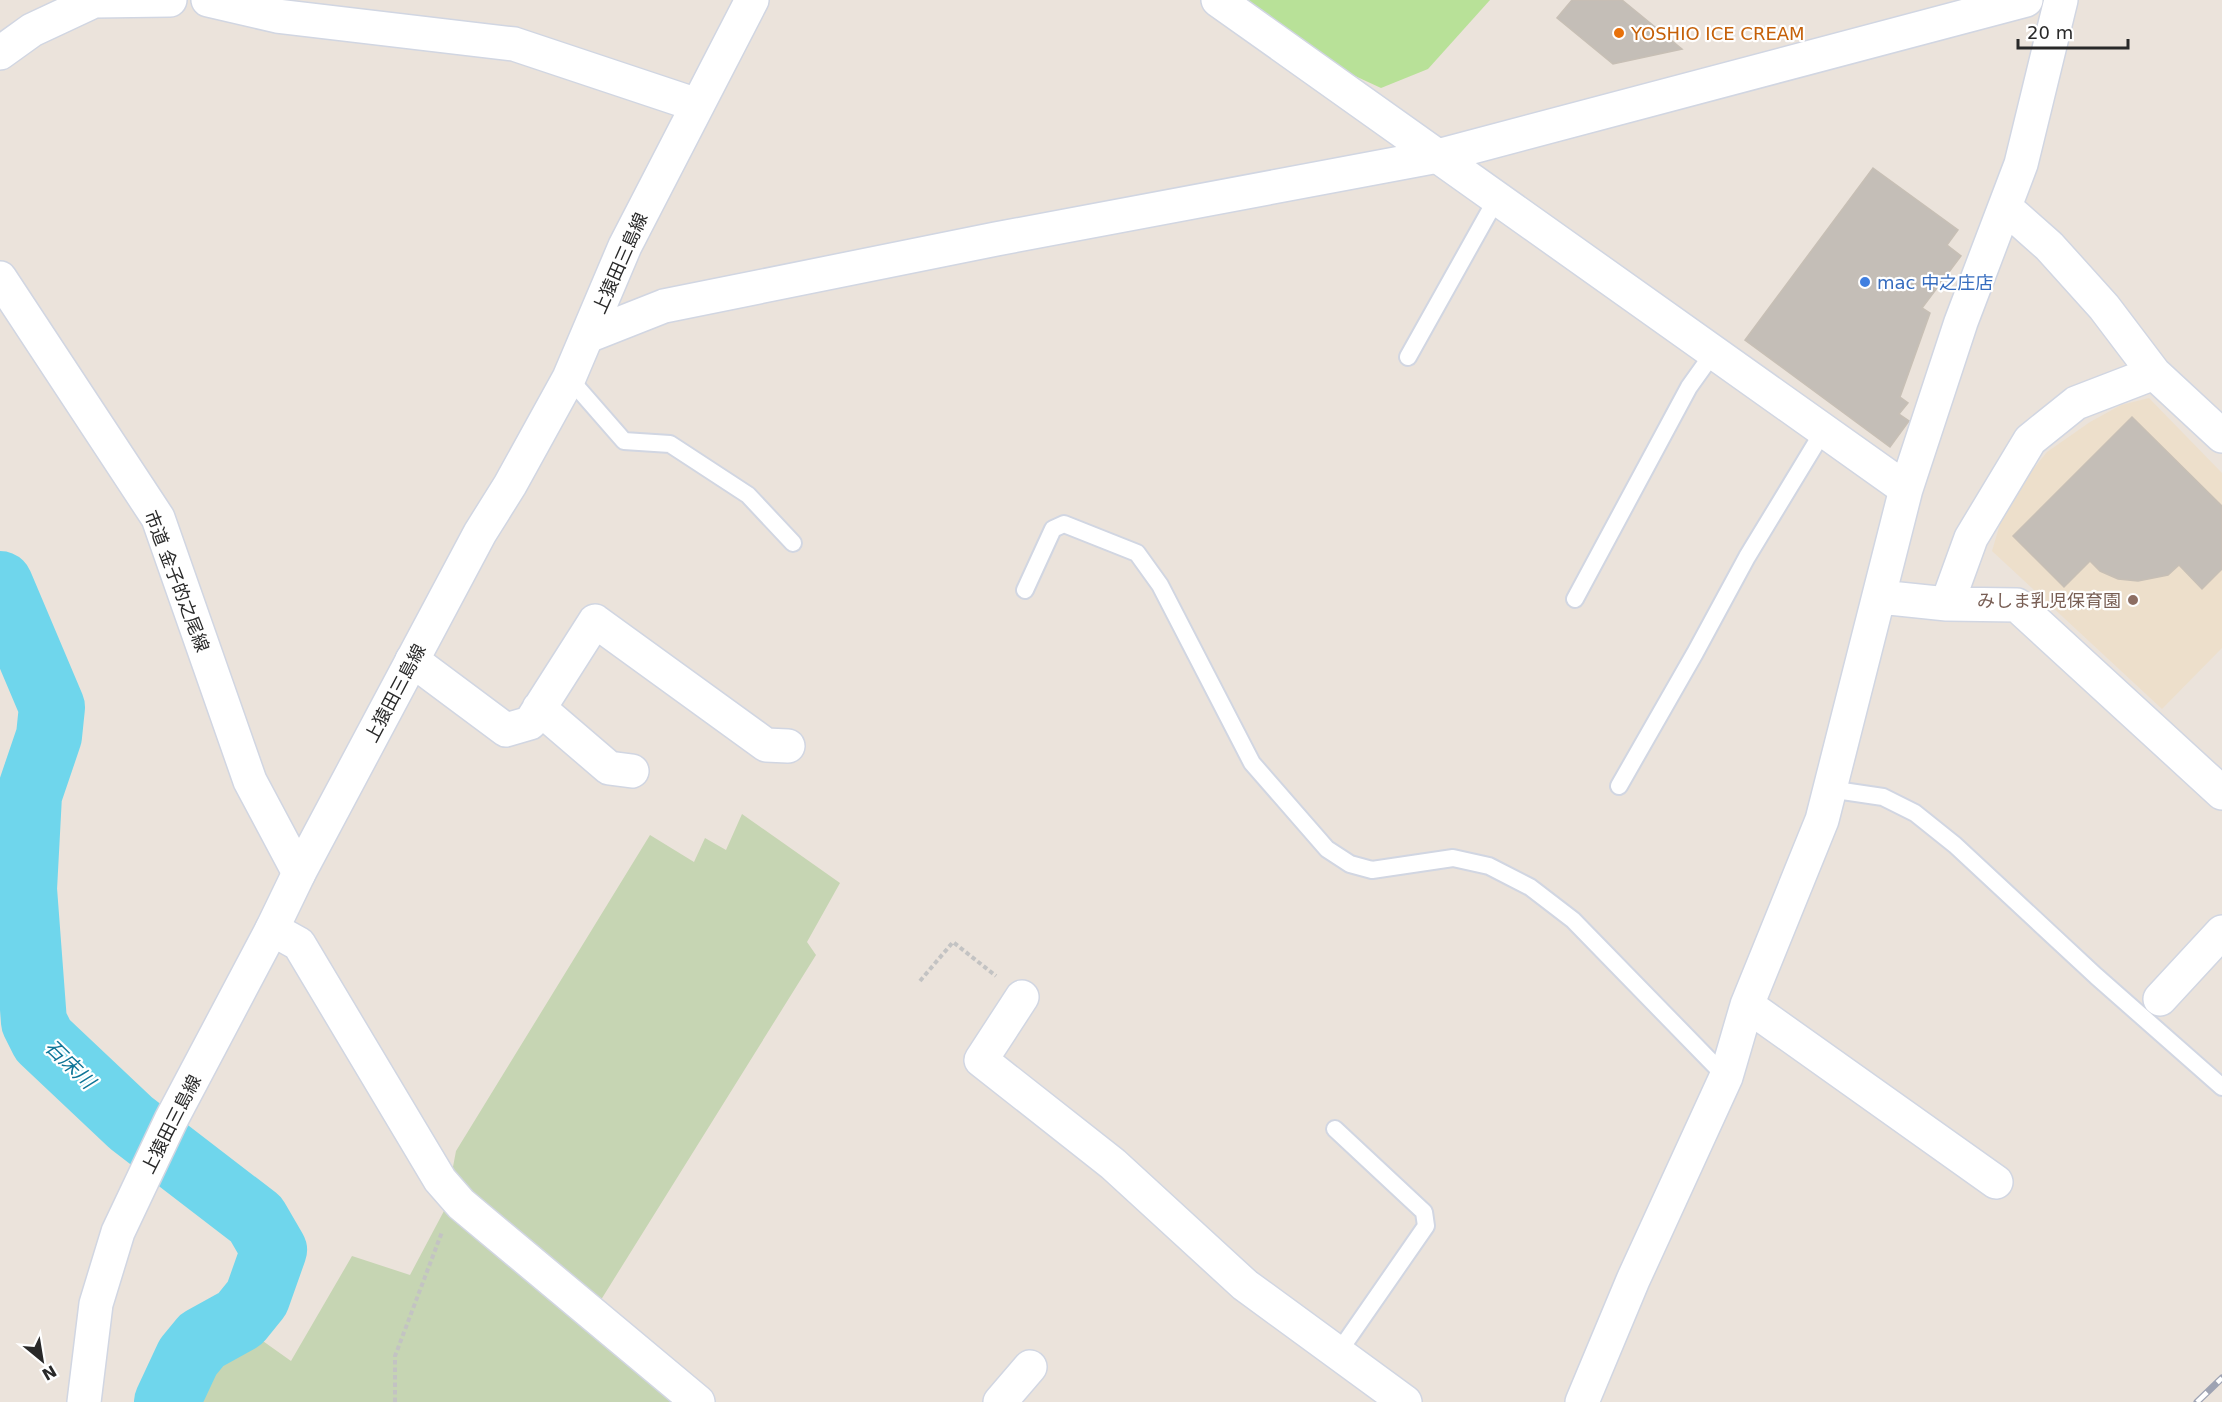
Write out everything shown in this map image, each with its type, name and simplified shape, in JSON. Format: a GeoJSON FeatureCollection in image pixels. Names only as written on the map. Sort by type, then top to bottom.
{"type":"FeatureCollection","features":[{"type":"Feature","properties":{"kind":"street"},"geometry":{"type":"LineString","coordinates":[[0,53],[32,30],[94,1],[170,0]]}},
{"type":"Feature","properties":{"kind":"street"},"geometry":{"type":"LineString","coordinates":[[208,0],[277,16],[514,44],[697,105]]}},
{"type":"Feature","properties":{"kind":"street","name":"上猿田三島線"},"geometry":{"type":"LineString","coordinates":[[84,1402],[96,1304],[118,1232],[171,1120],[480,533],[510,485],[569,378],[625,246],[752,0]]}},
{"type":"Feature","properties":{"kind":"street"},"geometry":{"type":"LineString","coordinates":[[1218,0],[1906,489]]}},
{"type":"Feature","properties":{"kind":"street"},"geometry":{"type":"LineString","coordinates":[[588,336],[664,306],[996,239],[1438,156],[2026,0]]}},
{"type":"Feature","properties":{"kind":"street"},"geometry":{"type":"LineString","coordinates":[[1582,1402],[1633,1280],[1726,1077],[1747,1005],[1822,820],[1906,489],[1961,322],[2021,164],[2061,0]]}},
{"type":"Feature","properties":{"kind":"street"},"geometry":{"type":"LineString","coordinates":[[2005,207],[2049,246],[2104,307],[2154,373],[2222,436]]}},
{"type":"Feature","properties":{"kind":"street","name":"市道 金子的之尾線"},"geometry":{"type":"LineString","coordinates":[[0,278],[158,518],[250,782],[299,873]]}},
{"type":"Feature","properties":{"kind":"street"},"geometry":{"type":"LineString","coordinates":[[1947,604],[1971,538],[2030,440],[2076,403],[2154,373]]}},
{"type":"Feature","properties":{"kind":"street"},"geometry":{"type":"LineString","coordinates":[[1880,597],[1947,604],[2017,605],[2222,793]]}},
{"type":"Feature","properties":{"kind":"street"},"geometry":{"type":"LineString","coordinates":[[412,660],[506,730],[530,723],[595,621],[766,745],[788,746]]}},
{"type":"Feature","properties":{"kind":"street"},"geometry":{"type":"LineString","coordinates":[[539,708],[609,768],[632,771]]}},
{"type":"Feature","properties":{"kind":"street"},"geometry":{"type":"LineString","coordinates":[[272,928],[299,944],[440,1180],[461,1204],[698,1402]]}},
{"type":"Feature","properties":{"kind":"street"},"geometry":{"type":"LineString","coordinates":[[2160,999],[2222,932]]}},
{"type":"Feature","properties":{"kind":"street"},"geometry":{"type":"LineString","coordinates":[[1022,997],[981,1060],[1113,1164],[1245,1285],[1405,1402]]}},
{"type":"Feature","properties":{"kind":"street"},"geometry":{"type":"LineString","coordinates":[[1747,1005],[1996,1182]]}},
{"type":"Feature","properties":{"kind":"lane"},"geometry":{"type":"LineString","coordinates":[[1408,357],[1497,198]]}},
{"type":"Feature","properties":{"kind":"lane"},"geometry":{"type":"LineString","coordinates":[[1575,598],[1689,387],[1714,352]]}},
{"type":"Feature","properties":{"kind":"lane"},"geometry":{"type":"LineString","coordinates":[[569,378],[624,441],[670,444],[748,495],[793,543]]}},
{"type":"Feature","properties":{"kind":"lane"},"geometry":{"type":"LineString","coordinates":[[1619,786],[1747,557],[1824,430]]}},
{"type":"Feature","properties":{"kind":"lane"},"geometry":{"type":"LineString","coordinates":[[1025,590],[1053,529],[1064,524],[1137,553],[1160,585],[1252,763],[1327,849],[1350,864],[1371,870],[1453,858],[1489,866],[1530,887],[1573,920],[1726,1077]]}},
{"type":"Feature","properties":{"kind":"lane"},"geometry":{"type":"LineString","coordinates":[[1829,789],[1882,797],[1915,813],[1955,845],[2222,1087]]}},
{"type":"Feature","properties":{"kind":"lane"},"geometry":{"type":"LineString","coordinates":[[1335,1129],[1424,1212],[1426,1226],[1338,1353]]}},
{"type":"Feature","properties":{"kind":"path"},"geometry":{"type":"LineString","coordinates":[[920,981],[953,942],[1022,997]]}},
{"type":"Feature","properties":{"kind":"path"},"geometry":{"type":"LineString","coordinates":[[395,1402],[394,1356],[440,1234],[461,1204]]}},
{"type":"Feature","properties":{"kind":"shaded area","name":"みしま乳児保育園"},"geometry":{"type":"Polygon","coordinates":[[[2149,398],[2222,473],[2222,648],[2162,709],[1992,551],[2000,524],[2022,483],[2047,452],[2090,422],[2121,405],[2149,398]]]}},
{"type":"Feature","properties":{"kind":"green space"},"geometry":{"type":"Polygon","coordinates":[[[1231,0],[1490,0],[1428,69],[1381,88],[1301,51],[1231,0]]]}},
{"type":"Feature","properties":{"kind":"green space"},"geometry":{"type":"Polygon","coordinates":[[[742,814],[840,883],[807,942],[816,955],[599,1303],[679,1402],[180,1402],[192,1376],[205,1358],[246,1329],[291,1361],[352,1256],[410,1275],[445,1209],[456,1151],[650,835],[694,862],[705,838],[726,850],[742,814]]]}},
{"type":"Feature","properties":{"kind":"building","name":"YOSHIO ICE CREAM"},"geometry":{"type":"Polygon","coordinates":[[[1572,0],[1622,0],[1682,49],[1613,64],[1557,18],[1572,0]]]}},
{"type":"Feature","properties":{"kind":"building","name":"mac 中之庄店"},"geometry":{"type":"Polygon","coordinates":[[[1873,168],[1958,230],[1947,245],[1961,256],[1922,308],[1930,313],[1900,397],[1908,403],[1899,414],[1909,421],[1890,447],[1745,340],[1873,168]]]}},
{"type":"Feature","properties":{"kind":"building"},"geometry":{"type":"Polygon","coordinates":[[[2132,417],[2222,506],[2222,569],[2202,589],[2179,565],[2168,575],[2138,581],[2118,579],[2100,571],[2090,561],[2064,587],[2013,536],[2132,417]]]}},
{"type":"Feature","properties":{"kind":"waterway","name":"石床川"},"geometry":{"type":"LineString","coordinates":[[0,584],[52,707],[49,736],[29,795],[24,889],[34,1022],[43,1040],[131,1123],[256,1219],[274,1250],[257,1298],[240,1319],[202,1340],[188,1357],[167,1402]]}},
{"type":"Feature","properties":{"kind":"railway"},"geometry":{"type":"LineString","coordinates":[[2197,1402],[2222,1378]]}},
{"type":"Feature","properties":{"kind":"place","name":"YOSHIO ICE CREAM"},"geometry":{"type":"Point","coordinates":[1619,33]}},
{"type":"Feature","properties":{"kind":"place","name":"mac 中之庄店"},"geometry":{"type":"Point","coordinates":[1865,282]}},
{"type":"Feature","properties":{"kind":"place","name":"みしま乳児保育園"},"geometry":{"type":"Point","coordinates":[2133,600]}}]}
